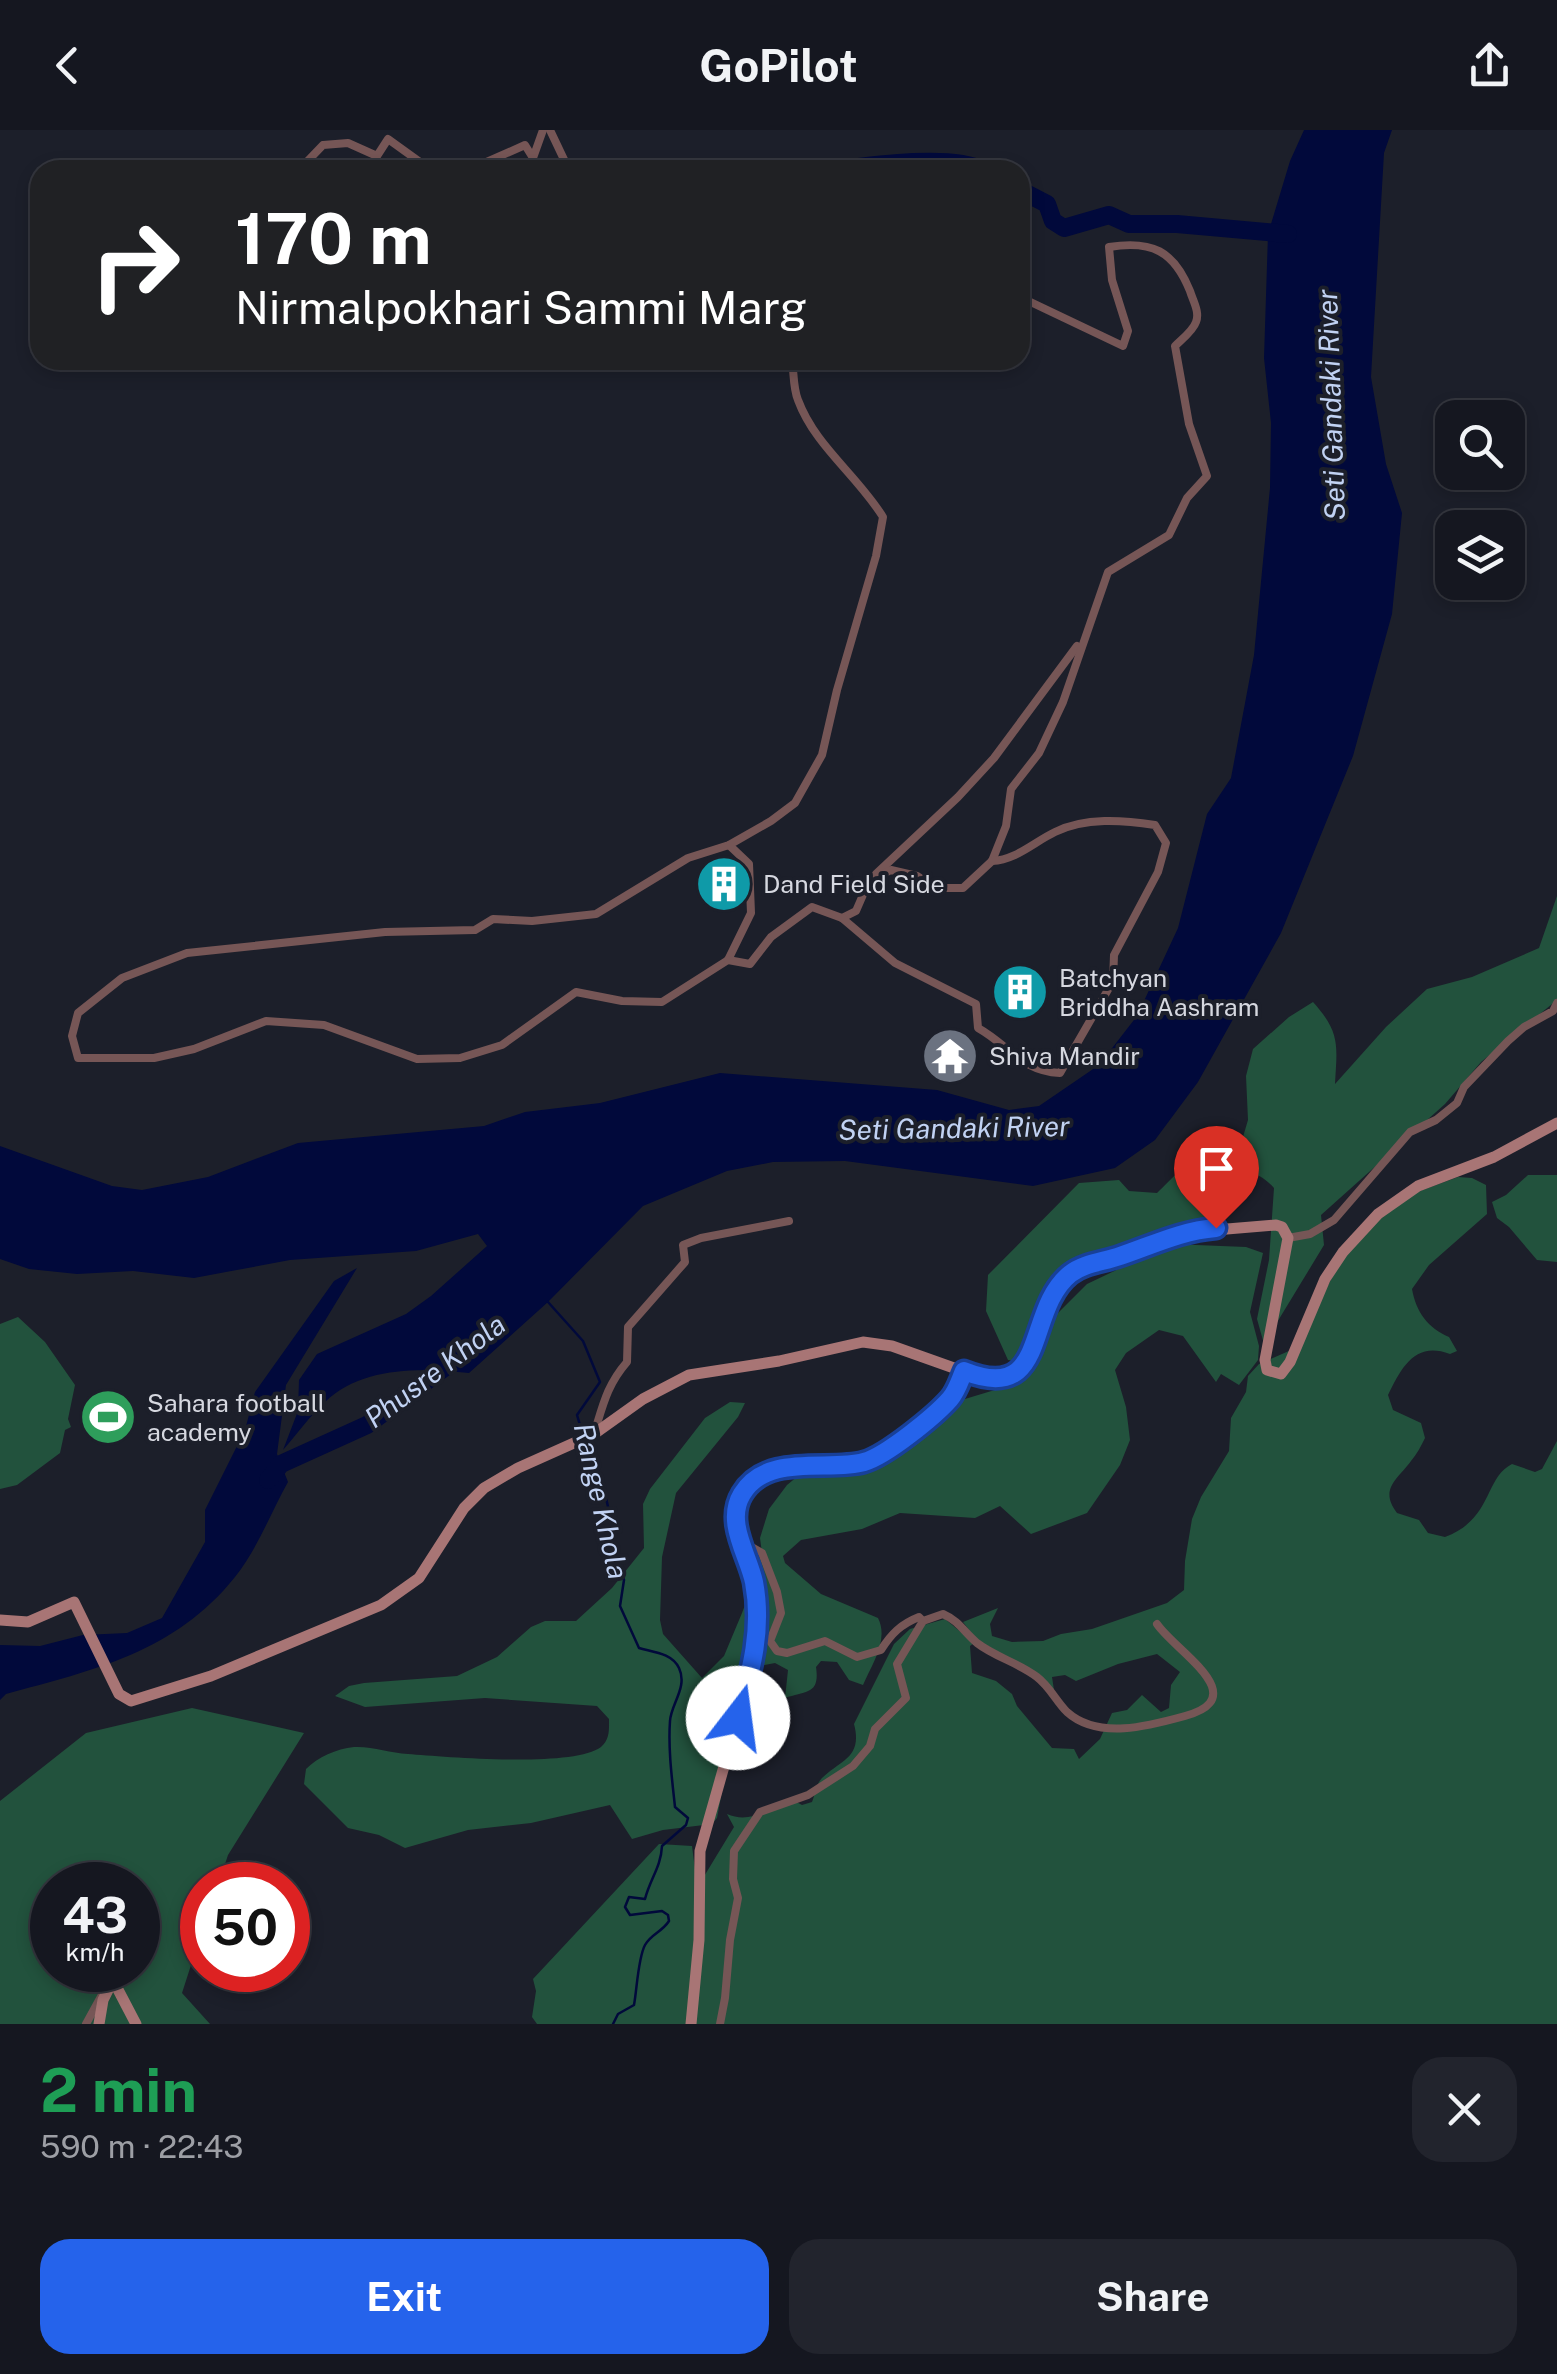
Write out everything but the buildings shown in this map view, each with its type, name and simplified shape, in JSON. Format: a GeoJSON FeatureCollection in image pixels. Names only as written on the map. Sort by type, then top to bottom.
{"type":"FeatureCollection","features":[{"type":"Feature","properties":{"kind":"main road"},"geometry":{"type":"LineString","coordinates":[[0,1620],[28,1622],[74,1602],[119,1694],[131,1701],[139,1700],[210,1676],[380,1604],[419,1578],[464,1508],[484,1488],[530,1462],[594,1434],[643,1399],[689,1375],[878,1342],[982,1378],[1001,1380],[1017,1373],[1028,1358],[1058,1287],[1074,1271],[1167,1236],[1196,1230],[1282,1227],[1288,1238],[1265,1360],[1267,1370],[1281,1374],[1290,1362],[1325,1279],[1343,1252],[1378,1214],[1418,1186],[1494,1157],[1557,1123]]}},
{"type":"Feature","properties":{"kind":"main road"},"geometry":{"type":"LineString","coordinates":[[691,2024],[700,1940],[700,1851],[760,1626],[754,1581],[736,1527],[742,1493],[760,1477],[786,1467],[864,1462],[916,1430],[941,1408],[953,1396],[964,1371]]}},
{"type":"Feature","properties":{"kind":"main road"},"geometry":{"type":"LineString","coordinates":[[99,2024],[106,1992]]}},
{"type":"Feature","properties":{"kind":"main road"},"geometry":{"type":"LineString","coordinates":[[120,1992],[136,2024]]}},
{"type":"Feature","properties":{"kind":"street"},"geometry":{"type":"LineString","coordinates":[[492,160],[526,145],[533,158],[547,130]]}},
{"type":"Feature","properties":{"kind":"street"},"geometry":{"type":"LineString","coordinates":[[547,130],[564,160]]}},
{"type":"Feature","properties":{"kind":"street"},"geometry":{"type":"LineString","coordinates":[[308,160],[323,145],[348,143],[377,156],[388,139],[418,160]]}},
{"type":"Feature","properties":{"kind":"street"},"geometry":{"type":"LineString","coordinates":[[869,881],[891,870],[917,876],[936,888],[963,888],[992,861],[1006,826],[1012,788],[1038,753],[1062,702],[1108,572],[1169,535],[1187,498],[1207,476],[1189,424],[1176,346],[1196,324],[1198,312],[1180,268],[1165,252],[1129,244],[1109,246],[1112,280],[1128,330],[1123,346],[1030,302]]}},
{"type":"Feature","properties":{"kind":"street"},"geometry":{"type":"LineString","coordinates":[[729,845],[749,864],[751,912],[728,960],[662,1002],[622,1001],[576,992],[502,1045],[460,1058],[417,1059],[324,1025],[266,1021],[194,1049],[154,1058],[78,1058],[72,1036],[78,1013],[122,978],[187,954],[385,932],[475,930],[493,919],[532,921],[596,914],[688,858],[729,845],[796,803],[822,755],[876,556],[882,517],[851,473],[813,434],[796,396],[793,370]]}},
{"type":"Feature","properties":{"kind":"street"},"geometry":{"type":"LineString","coordinates":[[842,918],[856,911],[869,881],[994,758],[1083,638]]}},
{"type":"Feature","properties":{"kind":"street"},"geometry":{"type":"LineString","coordinates":[[728,960],[750,964],[771,936],[812,907],[842,918],[895,963],[976,1004],[978,1028],[1002,1042],[1036,1072],[1060,1073],[1113,980],[1114,955],[1158,872],[1166,842],[1155,826],[1127,821],[1076,824],[1056,830],[1005,861],[992,861]]}},
{"type":"Feature","properties":{"kind":"street"},"geometry":{"type":"LineString","coordinates":[[1288,1238],[1310,1234],[1334,1220],[1410,1132],[1457,1104],[1464,1087],[1508,1042],[1524,1027],[1553,1011],[1557,1003]]}},
{"type":"Feature","properties":{"kind":"street"},"geometry":{"type":"LineString","coordinates":[[594,1434],[600,1404],[611,1380],[627,1362],[628,1327],[685,1262],[684,1246],[701,1238],[789,1221]]}},
{"type":"Feature","properties":{"kind":"street"},"geometry":{"type":"LineString","coordinates":[[742,1540],[762,1553],[776,1592],[781,1613],[770,1641],[777,1651],[787,1653],[825,1640],[857,1657],[881,1650],[904,1623],[919,1616],[923,1621]]}},
{"type":"Feature","properties":{"kind":"street"},"geometry":{"type":"LineString","coordinates":[[720,2024],[738,1898],[733,1880],[734,1851],[760,1812],[808,1795],[853,1766],[870,1746],[875,1729],[906,1698],[897,1664],[923,1621],[942,1614],[959,1621],[975,1642],[1041,1680],[1074,1717],[1115,1731],[1184,1717],[1198,1712],[1212,1698],[1214,1684],[1208,1673],[1170,1642],[1157,1624]]}},
{"type":"Feature","properties":{"kind":"street"},"geometry":{"type":"LineString","coordinates":[[86,2024],[104,1992]]}},
{"type":"Feature","properties":{"kind":"green space"},"geometry":{"type":"Polygon","coordinates":[[[1557,896],[1557,1000],[1481,1062],[1445,1104],[1321,1215],[1324,1245],[1264,1344],[1257,1319],[1269,1260],[1274,1188],[1265,1179],[1248,1173],[1206,1193],[1207,1201],[1216,1209],[1231,1210],[1224,1219],[1230,1228],[1177,1228],[1145,1247],[1068,1266],[1033,1311],[1019,1362],[1008,1360],[986,1311],[988,1275],[1079,1183],[1119,1180],[1129,1191],[1157,1193],[1195,1160],[1240,1147],[1248,1120],[1246,1076],[1253,1049],[1289,1017],[1313,1002],[1329,1023],[1335,1040],[1335,1084],[1386,1027],[1427,989],[1472,977],[1539,948],[1557,896]]]}},
{"type":"Feature","properties":{"kind":"green space"},"geometry":{"type":"Polygon","coordinates":[[[1528,1175],[1557,1175],[1557,1262],[1537,1260],[1497,1218],[1492,1202],[1528,1175]]]}},
{"type":"Feature","properties":{"kind":"green space"},"geometry":{"type":"Polygon","coordinates":[[[1458,1177],[1486,1185],[1487,1214],[1429,1265],[1412,1289],[1424,1318],[1449,1337],[1457,1351],[1428,1351],[1411,1359],[1388,1395],[1393,1410],[1421,1423],[1425,1438],[1392,1485],[1390,1497],[1397,1513],[1419,1520],[1428,1533],[1445,1537],[1472,1520],[1503,1470],[1512,1464],[1535,1472],[1542,1469],[1557,1441],[1557,2024],[537,2024],[532,2017],[536,1991],[533,1979],[659,1844],[692,1846],[696,1877],[703,1878],[734,1827],[727,1814],[751,1816],[789,1798],[802,1805],[812,1802],[820,1780],[853,1751],[854,1724],[894,1644],[910,1629],[945,1619],[974,1643],[970,1646],[972,1673],[996,1681],[1012,1694],[1017,1706],[1052,1748],[1074,1749],[1079,1759],[1100,1739],[1112,1713],[1127,1710],[1142,1695],[1161,1712],[1169,1708],[1171,1685],[1180,1672],[1157,1654],[1076,1681],[1065,1675],[1052,1677],[1054,1690],[1036,1674],[976,1639],[963,1622],[998,1608],[990,1624],[992,1636],[1012,1642],[1043,1641],[1167,1603],[1184,1590],[1192,1519],[1229,1451],[1231,1418],[1246,1392],[1248,1376],[1259,1364],[1298,1347],[1336,1269],[1355,1243],[1383,1216],[1409,1195],[1458,1177]]]}},
{"type":"Feature","properties":{"kind":"green space"},"geometry":{"type":"Polygon","coordinates":[[[1171,1244],[1246,1247],[1263,1253],[1250,1312],[1259,1346],[1258,1360],[1239,1385],[1221,1374],[1216,1382],[1183,1336],[1159,1330],[1126,1353],[1115,1370],[1126,1407],[1130,1440],[1120,1465],[1087,1513],[1031,1534],[1000,1506],[975,1518],[900,1513],[862,1529],[801,1540],[783,1556],[785,1563],[821,1594],[878,1618],[882,1635],[878,1652],[863,1685],[849,1680],[837,1662],[821,1661],[816,1667],[814,1687],[785,1698],[788,1670],[775,1663],[760,1666],[757,1672],[762,1695],[726,1770],[717,1818],[712,1824],[663,1830],[632,1839],[610,1805],[531,1823],[468,1830],[405,1848],[379,1835],[348,1828],[304,1784],[306,1769],[316,1761],[354,1747],[508,1760],[564,1757],[601,1747],[609,1731],[609,1719],[597,1706],[485,1698],[365,1707],[335,1696],[349,1686],[364,1683],[457,1676],[497,1657],[531,1627],[545,1621],[576,1621],[612,1588],[644,1548],[643,1504],[650,1489],[705,1418],[730,1402],[745,1403],[676,1493],[662,1557],[663,1634],[702,1678],[724,1656],[754,1581],[769,1509],[787,1485],[798,1476],[894,1452],[933,1424],[955,1402],[998,1389],[1021,1369],[1055,1316],[1087,1284],[1171,1244]]]}},
{"type":"Feature","properties":{"kind":"green space"},"geometry":{"type":"Polygon","coordinates":[[[18,1317],[45,1342],[75,1385],[68,1419],[71,1427],[65,1430],[60,1453],[17,1485],[0,1489],[0,1324],[18,1317]]]}},
{"type":"Feature","properties":{"kind":"green space"},"geometry":{"type":"Polygon","coordinates":[[[192,1708],[304,1733],[226,1862],[180,1862],[180,1992],[210,2024],[0,2024],[0,1801],[86,1733],[192,1708]]]}},
{"type":"Feature","properties":{"kind":"water","name":"Seti Gandaki River"},"geometry":{"type":"Polygon","coordinates":[[[1304,130],[1392,130],[1384,153],[1371,377],[1386,464],[1402,513],[1392,614],[1353,756],[1281,933],[1198,1082],[1155,1140],[1115,1168],[1033,1186],[845,1161],[773,1162],[727,1171],[643,1206],[548,1302],[469,1373],[412,1370],[356,1382],[325,1402],[283,1450],[298,1411],[299,1380],[317,1354],[406,1314],[431,1296],[487,1246],[478,1234],[416,1251],[290,1260],[194,1278],[133,1271],[77,1274],[29,1269],[0,1259],[0,1146],[112,1186],[142,1190],[208,1177],[298,1143],[484,1126],[525,1112],[600,1103],[720,1073],[937,1090],[1009,1110],[1039,1106],[1099,1065],[1137,1016],[1178,928],[1207,814],[1231,778],[1254,655],[1270,488],[1271,423],[1264,358],[1268,234],[1290,161],[1304,130]]]}},
{"type":"Feature","properties":{"kind":"water"},"geometry":{"type":"Polygon","coordinates":[[[357,1268],[286,1385],[277,1454],[288,1482],[235,1577],[212,1603],[159,1641],[101,1666],[6,1694],[0,1700],[0,1645],[40,1646],[83,1635],[127,1633],[162,1618],[205,1542],[205,1510],[245,1430],[255,1392],[334,1281],[357,1268]]]}},
{"type":"Feature","properties":{"kind":"waterway"},"geometry":{"type":"LineString","coordinates":[[1030,195],[1047,204],[1053,221],[1064,228],[1109,215],[1129,224],[1177,224],[1288,234]]}},
{"type":"Feature","properties":{"kind":"waterway","name":"Range Khola"},"geometry":{"type":"LineString","coordinates":[[548,1302],[583,1341],[600,1382],[577,1415],[583,1435]]}},
{"type":"Feature","properties":{"kind":"waterway","name":"Phusre Khola"},"geometry":{"type":"LineString","coordinates":[[268,1480],[281,1464],[367,1425],[459,1357]]}},
{"type":"Feature","properties":{"kind":"waterway","name":"Range Khola"},"geometry":{"type":"LineString","coordinates":[[586,1442],[606,1498],[610,1540],[624,1580],[620,1606],[639,1648],[672,1659],[681,1675],[670,1721],[670,1753],[675,1807],[688,1818],[686,1825],[662,1846],[645,1899],[629,1897],[625,1907],[630,1915],[662,1911],[669,1921],[645,1945],[634,2005],[618,2014],[613,2024]]}},
{"type":"Feature","properties":{"kind":"place","name":"Dand Field Side"},"geometry":{"type":"Point","coordinates":[724,884]}},
{"type":"Feature","properties":{"kind":"place","name":"Batchyan Briddha Aashram"},"geometry":{"type":"Point","coordinates":[1020,992]}},
{"type":"Feature","properties":{"kind":"place","name":"Shiva Mandir"},"geometry":{"type":"Point","coordinates":[950,1056]}},
{"type":"Feature","properties":{"kind":"place","name":"Sahara football academy"},"geometry":{"type":"Point","coordinates":[108,1417]}},
{"type":"Feature","properties":{"kind":"route"},"geometry":{"type":"LineString","coordinates":[[738,1718],[760,1626],[754,1581],[736,1527],[742,1493],[760,1477],[786,1467],[864,1462],[916,1430],[953,1396],[964,1371],[1001,1380],[1017,1373],[1028,1358],[1058,1287],[1074,1271],[1167,1236],[1216,1228]]}}]}
